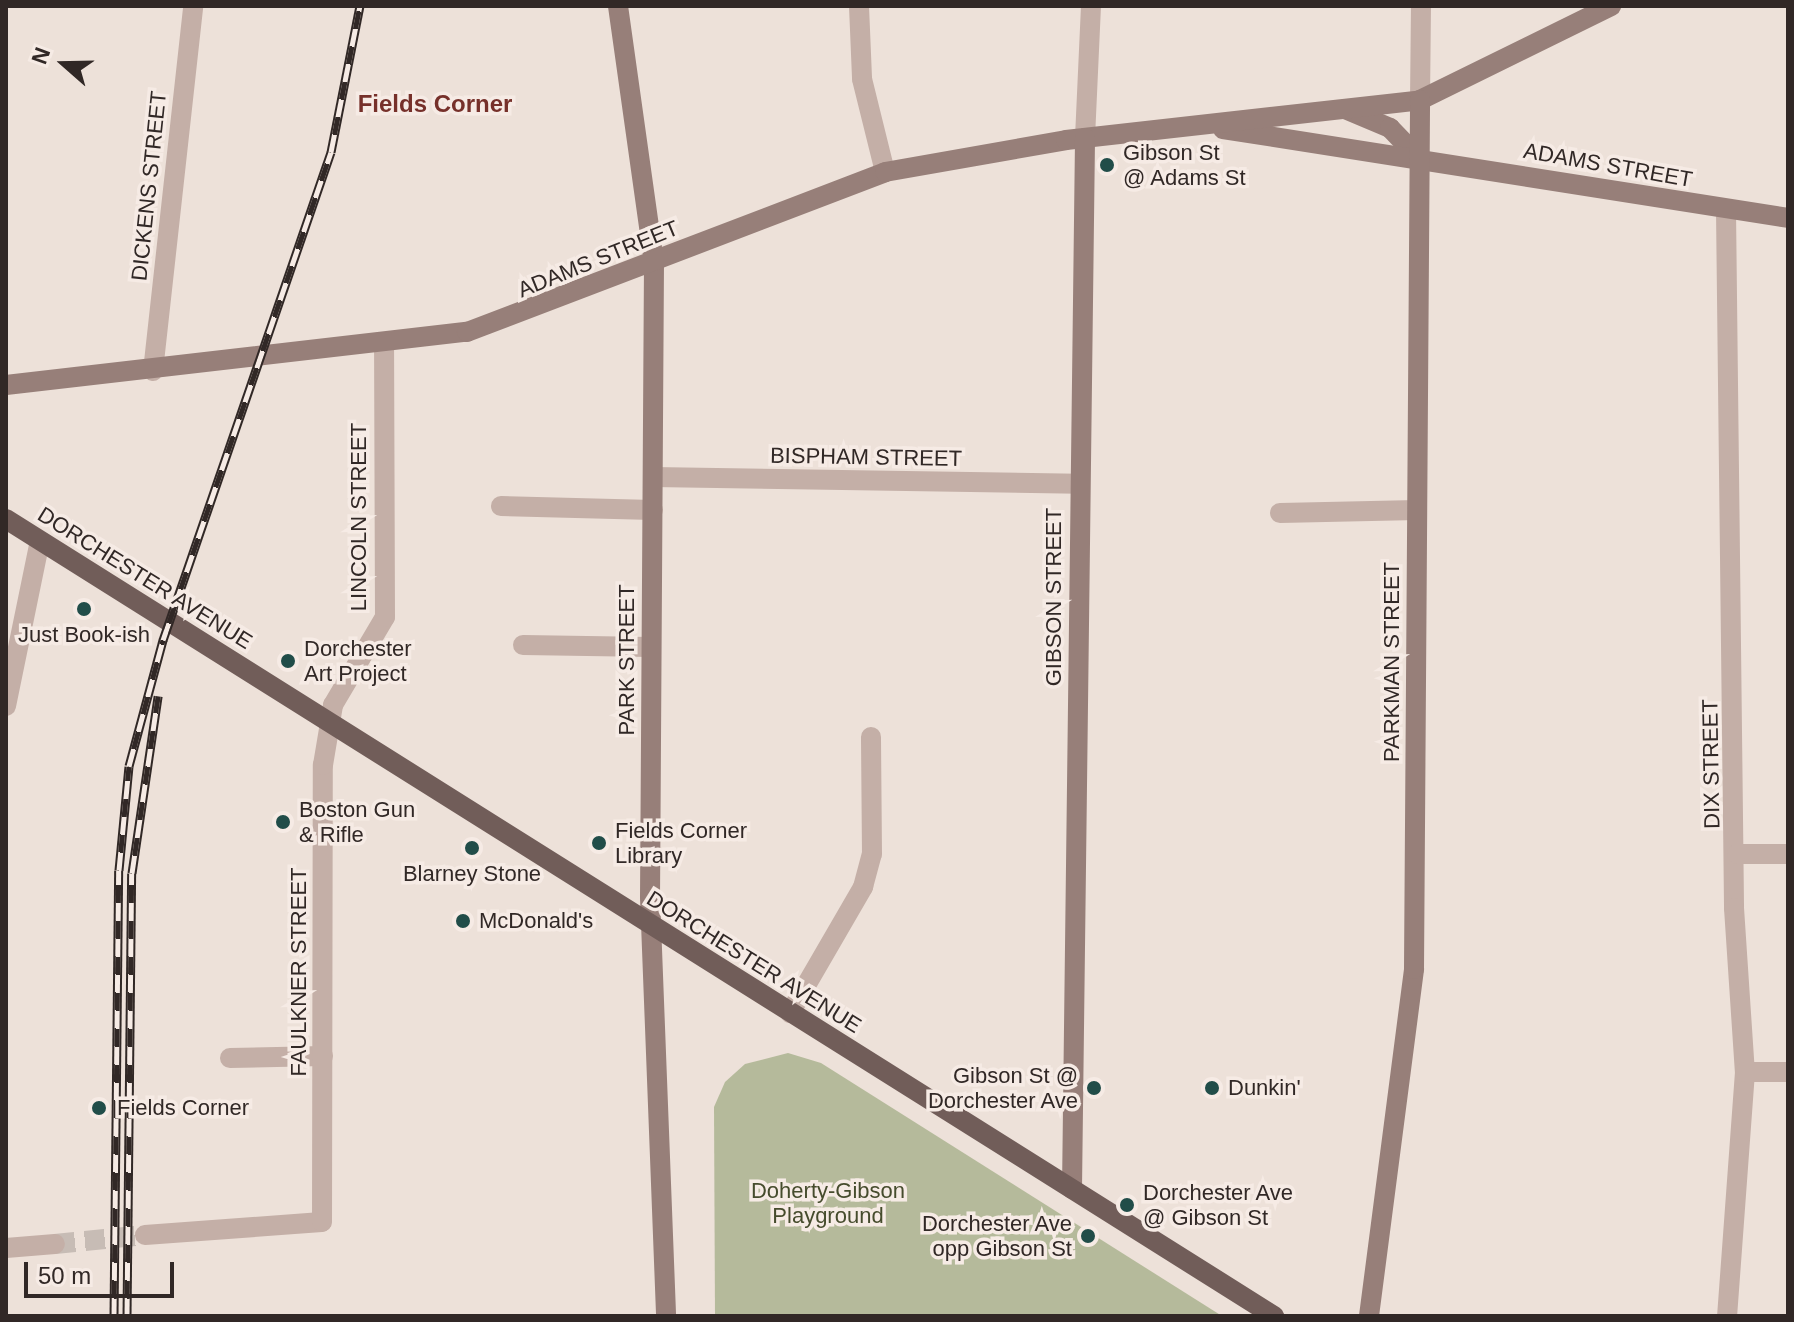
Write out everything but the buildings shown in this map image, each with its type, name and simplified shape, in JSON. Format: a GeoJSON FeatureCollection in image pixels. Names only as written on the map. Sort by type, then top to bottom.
{"type":"FeatureCollection","features":[{"type":"Feature","properties":{"kind":"main road","name":"DORCHESTER AVENUE"},"geometry":{"type":"LineString","coordinates":[[6,519],[1274,1316]]}},
{"type":"Feature","properties":{"kind":"street","name":"DICKENS STREET"},"geometry":{"type":"LineString","coordinates":[[153,371],[193,6]]}},
{"type":"Feature","properties":{"kind":"street","name":"PARK STREET"},"geometry":{"type":"LineString","coordinates":[[618,6],[654,263],[652,926],[666,1316]]}},
{"type":"Feature","properties":{"kind":"street"},"geometry":{"type":"LineString","coordinates":[[859,6],[862,79],[885,172]]}},
{"type":"Feature","properties":{"kind":"street","name":"GIBSON STREET"},"geometry":{"type":"LineString","coordinates":[[1072,1189],[1078,484],[1085,138],[1091,6]]}},
{"type":"Feature","properties":{"kind":"street","name":"PARKMAN STREET"},"geometry":{"type":"LineString","coordinates":[[1369,1316],[1414,969],[1421,6]]}},
{"type":"Feature","properties":{"kind":"street","name":"ADAMS STREET"},"geometry":{"type":"LineString","coordinates":[[6,385],[384,344],[491,326],[885,172],[1085,138],[1420,100],[1611,6]]}},
{"type":"Feature","properties":{"kind":"street","name":"ADAMS STREET"},"geometry":{"type":"LineString","coordinates":[[1345,109],[1390,128],[1419,158]]}},
{"type":"Feature","properties":{"kind":"street","name":"ADAMS STREET"},"geometry":{"type":"LineString","coordinates":[[1195,125],[1788,218]]}},
{"type":"Feature","properties":{"kind":"street","name":"DIX STREET"},"geometry":{"type":"LineString","coordinates":[[1726,210],[1737,854],[1745,1072],[1727,1316]]}},
{"type":"Feature","properties":{"kind":"street","name":"LINCOLN STREET"},"geometry":{"type":"LineString","coordinates":[[329,722],[385,617],[384,344]]}},
{"type":"Feature","properties":{"kind":"street","name":"BISPHAM STREET"},"geometry":{"type":"LineString","coordinates":[[653,477],[1078,484]]}},
{"type":"Feature","properties":{"kind":"street"},"geometry":{"type":"LineString","coordinates":[[501,506],[653,510]]}},
{"type":"Feature","properties":{"kind":"street"},"geometry":{"type":"LineString","coordinates":[[1280,513],[1417,510]]}},
{"type":"Feature","properties":{"kind":"street"},"geometry":{"type":"LineString","coordinates":[[6,706],[40,541]]}},
{"type":"Feature","properties":{"kind":"street"},"geometry":{"type":"LineString","coordinates":[[523,645],[651,647]]}},
{"type":"Feature","properties":{"kind":"street","name":"FAULKNER STREET"},"geometry":{"type":"LineString","coordinates":[[145,1235],[322,1222],[329,722]]}},
{"type":"Feature","properties":{"kind":"street"},"geometry":{"type":"LineString","coordinates":[[790,1013],[863,887],[872,854],[871,737]]}},
{"type":"Feature","properties":{"kind":"street"},"geometry":{"type":"LineString","coordinates":[[1737,854],[1788,854]]}},
{"type":"Feature","properties":{"kind":"street"},"geometry":{"type":"LineString","coordinates":[[230,1058],[323,1056]]}},
{"type":"Feature","properties":{"kind":"street"},"geometry":{"type":"LineString","coordinates":[[1745,1072],[1788,1072]]}},
{"type":"Feature","properties":{"kind":"street"},"geometry":{"type":"LineString","coordinates":[[6,1248],[55,1244]]}},
{"type":"Feature","properties":{"kind":"green space","name":"Doherty-Gibson Playground"},"geometry":{"type":"Polygon","coordinates":[[[788,1053],[821,1063],[1222,1316],[715,1316],[714,1107],[725,1082],[745,1064],[788,1053]]]}},
{"type":"Feature","properties":{"kind":"tunnel"},"geometry":{"type":"LineString","coordinates":[[55,1244],[145,1235]]}},
{"type":"Feature","properties":{"kind":"railway"},"geometry":{"type":"LineString","coordinates":[[114,1316],[119,870],[129,766],[163,640],[331,152],[360,6]]}},
{"type":"Feature","properties":{"kind":"railway"},"geometry":{"type":"LineString","coordinates":[[127,1316],[132,873],[158,696]]}},
{"type":"Feature","properties":{"kind":"place","name":"Gibson St @ Adams St"},"geometry":{"type":"Point","coordinates":[1107,165]}},
{"type":"Feature","properties":{"kind":"place","name":"Just Book-ish"},"geometry":{"type":"Point","coordinates":[84,609]}},
{"type":"Feature","properties":{"kind":"place","name":"Dorchester Art Project"},"geometry":{"type":"Point","coordinates":[288,661]}},
{"type":"Feature","properties":{"kind":"place","name":"Boston Gun & Rifle"},"geometry":{"type":"Point","coordinates":[283,822]}},
{"type":"Feature","properties":{"kind":"place","name":"Fields Corner Library"},"geometry":{"type":"Point","coordinates":[599,843]}},
{"type":"Feature","properties":{"kind":"place","name":"Blarney Stone"},"geometry":{"type":"Point","coordinates":[472,848]}},
{"type":"Feature","properties":{"kind":"place","name":"McDonald's"},"geometry":{"type":"Point","coordinates":[463,921]}},
{"type":"Feature","properties":{"kind":"place","name":"Gibson St @ Dorchester Ave"},"geometry":{"type":"Point","coordinates":[1094,1088]}},
{"type":"Feature","properties":{"kind":"place","name":"Dunkin'"},"geometry":{"type":"Point","coordinates":[1212,1088]}},
{"type":"Feature","properties":{"kind":"place","name":"Fields Corner"},"geometry":{"type":"Point","coordinates":[99,1108]}},
{"type":"Feature","properties":{"kind":"place","name":"Dorchester Ave @ Gibson St"},"geometry":{"type":"Point","coordinates":[1127,1205]}},
{"type":"Feature","properties":{"kind":"place","name":"Dorchester Ave opp Gibson St"},"geometry":{"type":"Point","coordinates":[1088,1236]}},
{"type":"Feature","properties":{"kind":"district","name":"Fields Corner"},"geometry":{"type":"Point","coordinates":[435,104]}}]}
